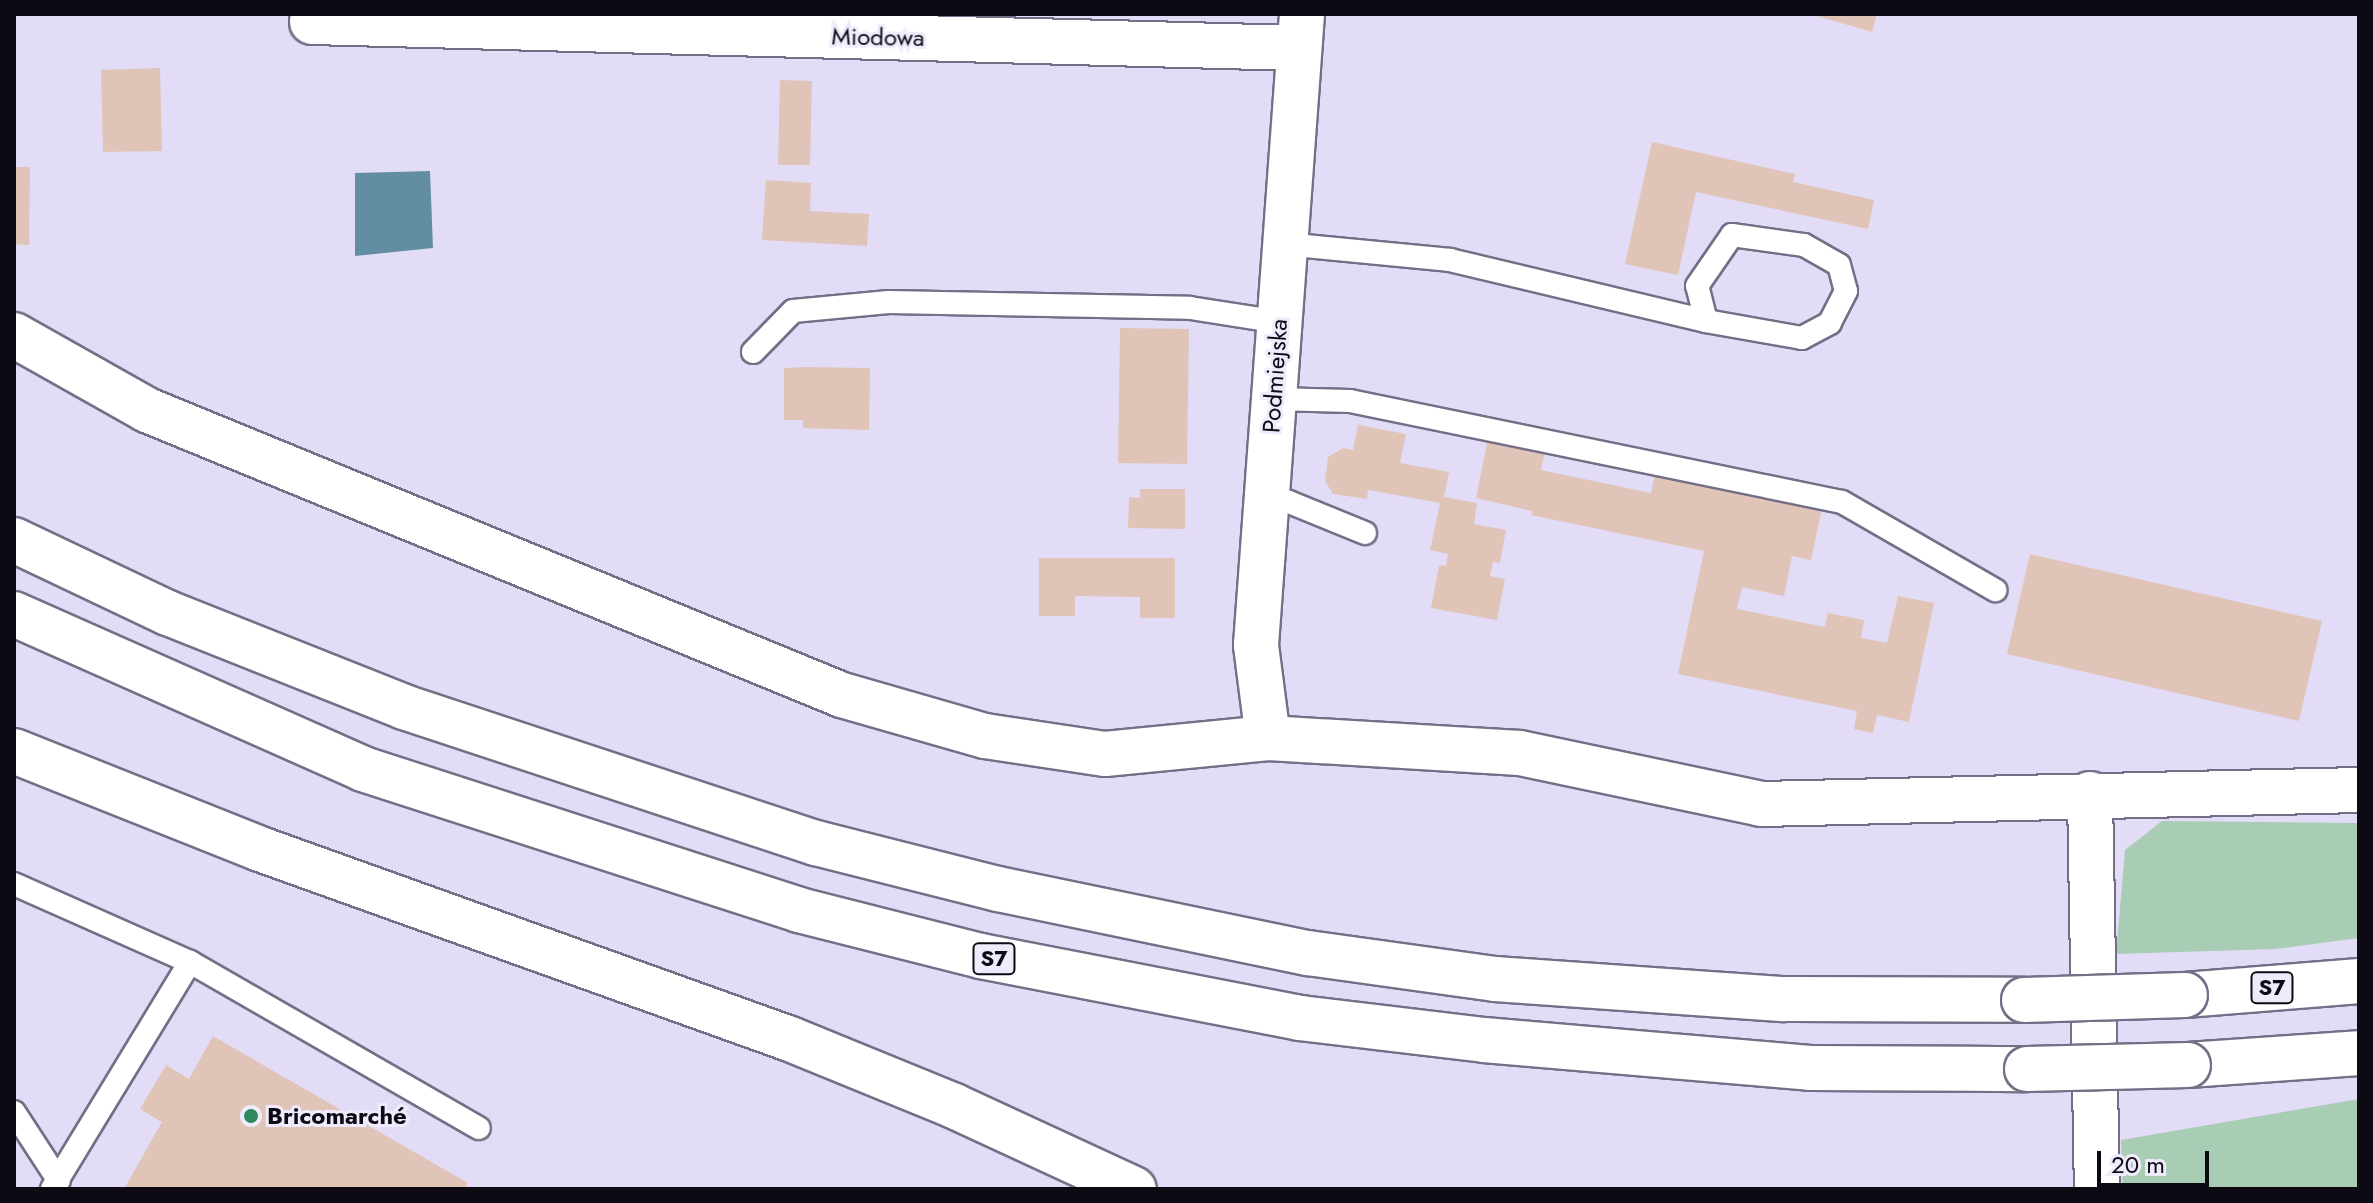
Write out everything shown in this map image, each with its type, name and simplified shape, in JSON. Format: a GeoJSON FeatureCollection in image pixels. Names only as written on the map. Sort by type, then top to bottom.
{"type":"FeatureCollection","features":[{"type":"Feature","properties":{"kind":"main road","name":"Miodowa"},"geometry":{"type":"LineString","coordinates":[[312,22],[1301,31]]}},
{"type":"Feature","properties":{"kind":"main road","name":"Podmiejska"},"geometry":{"type":"LineString","coordinates":[[1268,738],[1256,645],[1301,31]]}},
{"type":"Feature","properties":{"kind":"main road"},"geometry":{"type":"LineString","coordinates":[[14,335],[147,410],[842,695],[985,736],[1105,754],[1268,738],[1520,753],[1761,804],[2359,790]]}},
{"type":"Feature","properties":{"kind":"main road","name":"S7"},"geometry":{"type":"LineString","coordinates":[[14,540],[168,613],[419,712],[816,843],[998,889],[1308,953],[1495,979],[1784,999],[2024,1000],[2185,995],[2359,981]]}},
{"type":"Feature","properties":{"kind":"main road","name":"S7"},"geometry":{"type":"LineString","coordinates":[[14,614],[363,769],[799,910],[981,956],[1300,1018],[1484,1040],[1810,1068],[2027,1069],[2188,1065],[2359,1053]]}},
{"type":"Feature","properties":{"kind":"main road"},"geometry":{"type":"LineString","coordinates":[[14,751],[260,849],[790,1039],[954,1106],[1134,1189]]}},
{"type":"Feature","properties":{"kind":"main road"},"geometry":{"type":"LineString","coordinates":[[2090,794],[2092,1135],[2097,1189]]}},
{"type":"Feature","properties":{"kind":"main road"},"geometry":{"type":"LineString","coordinates":[[2087,1189],[2092,1135]]}},
{"type":"Feature","properties":{"kind":"lane"},"geometry":{"type":"LineString","coordinates":[[1285,244],[1450,260],[1706,321],[1802,338],[1830,323],[1846,291],[1839,265],[1804,245],[1732,235],[1697,286],[1706,321]]}},
{"type":"Feature","properties":{"kind":"lane"},"geometry":{"type":"LineString","coordinates":[[753,352],[793,311],[889,302],[1190,308],[1279,322]]}},
{"type":"Feature","properties":{"kind":"lane"},"geometry":{"type":"LineString","coordinates":[[1274,399],[1350,401],[1842,502],[1995,590]]}},
{"type":"Feature","properties":{"kind":"lane"},"geometry":{"type":"LineString","coordinates":[[1266,500],[1289,502],[1365,533]]}},
{"type":"Feature","properties":{"kind":"lane"},"geometry":{"type":"LineString","coordinates":[[14,884],[190,962],[479,1128]]}},
{"type":"Feature","properties":{"kind":"lane"},"geometry":{"type":"LineString","coordinates":[[14,1112],[55,1185],[190,962]]}},
{"type":"Feature","properties":{"kind":"green space"},"geometry":{"type":"Polygon","coordinates":[[[2162,821],[2359,823],[2359,938],[2276,949],[2116,954],[2125,850],[2162,821]]]}},
{"type":"Feature","properties":{"kind":"green space"},"geometry":{"type":"Polygon","coordinates":[[[2359,1099],[2359,1189],[2123,1189],[2121,1140],[2359,1099]]]}},
{"type":"Feature","properties":{"kind":"water"},"geometry":{"type":"Polygon","coordinates":[[[430,171],[433,248],[355,256],[355,173],[430,171]]]}},
{"type":"Feature","properties":{"kind":"building"},"geometry":{"type":"Polygon","coordinates":[[[1810,14],[1877,14],[1872,32],[1810,14]]]}},
{"type":"Feature","properties":{"kind":"building"},"geometry":{"type":"Polygon","coordinates":[[[160,68],[162,151],[103,152],[101,70],[160,68]]]}},
{"type":"Feature","properties":{"kind":"building"},"geometry":{"type":"Polygon","coordinates":[[[780,80],[812,81],[810,165],[778,165],[780,80]]]}},
{"type":"Feature","properties":{"kind":"building"},"geometry":{"type":"Polygon","coordinates":[[[1652,142],[1795,174],[1793,182],[1874,200],[1868,229],[1696,192],[1678,275],[1625,264],[1652,142]]]}},
{"type":"Feature","properties":{"kind":"building"},"geometry":{"type":"Polygon","coordinates":[[[14,167],[30,167],[29,245],[14,244],[14,167]]]}},
{"type":"Feature","properties":{"kind":"building"},"geometry":{"type":"Polygon","coordinates":[[[766,180],[811,183],[810,211],[869,214],[867,246],[762,240],[766,180]]]}},
{"type":"Feature","properties":{"kind":"building"},"geometry":{"type":"Polygon","coordinates":[[[1120,328],[1189,329],[1187,464],[1118,463],[1120,328]]]}},
{"type":"Feature","properties":{"kind":"building"},"geometry":{"type":"Polygon","coordinates":[[[784,368],[870,368],[869,430],[803,428],[803,420],[784,420],[784,368]]]}},
{"type":"Feature","properties":{"kind":"building"},"geometry":{"type":"Polygon","coordinates":[[[1358,425],[1406,434],[1400,463],[1449,472],[1444,497],[1477,503],[1474,524],[1506,530],[1500,563],[1493,562],[1490,576],[1505,579],[1497,620],[1431,608],[1439,565],[1446,566],[1448,554],[1430,550],[1440,503],[1368,490],[1367,499],[1333,494],[1325,481],[1328,457],[1343,448],[1353,450],[1358,425]]]}},
{"type":"Feature","properties":{"kind":"building"},"geometry":{"type":"Polygon","coordinates":[[[1488,438],[1545,450],[1541,470],[1651,493],[1655,473],[1822,508],[1811,560],[1792,556],[1784,596],[1742,587],[1737,609],[1825,627],[1828,613],[1864,620],[1861,638],[1887,643],[1898,596],[1934,603],[1909,722],[1877,715],[1873,733],[1854,729],[1857,711],[1678,674],[1704,551],[1531,515],[1532,511],[1476,498],[1488,438]]]}},
{"type":"Feature","properties":{"kind":"building"},"geometry":{"type":"Polygon","coordinates":[[[1140,489],[1185,489],[1185,529],[1128,528],[1129,497],[1140,498],[1140,489]]]}},
{"type":"Feature","properties":{"kind":"building"},"geometry":{"type":"Polygon","coordinates":[[[2030,554],[2322,621],[2299,721],[2007,654],[2030,554]]]}},
{"type":"Feature","properties":{"kind":"building"},"geometry":{"type":"Polygon","coordinates":[[[1039,558],[1175,558],[1175,618],[1140,618],[1140,597],[1075,596],[1075,616],[1039,616],[1039,558]]]}},
{"type":"Feature","properties":{"kind":"building","name":"Bricomarché"},"geometry":{"type":"Polygon","coordinates":[[[213,1036],[468,1183],[465,1189],[124,1189],[162,1122],[140,1109],[166,1065],[189,1079],[213,1036]]]}},
{"type":"Feature","properties":{"kind":"place","name":"Bricomarché"},"geometry":{"type":"Point","coordinates":[251,1116]}}]}
